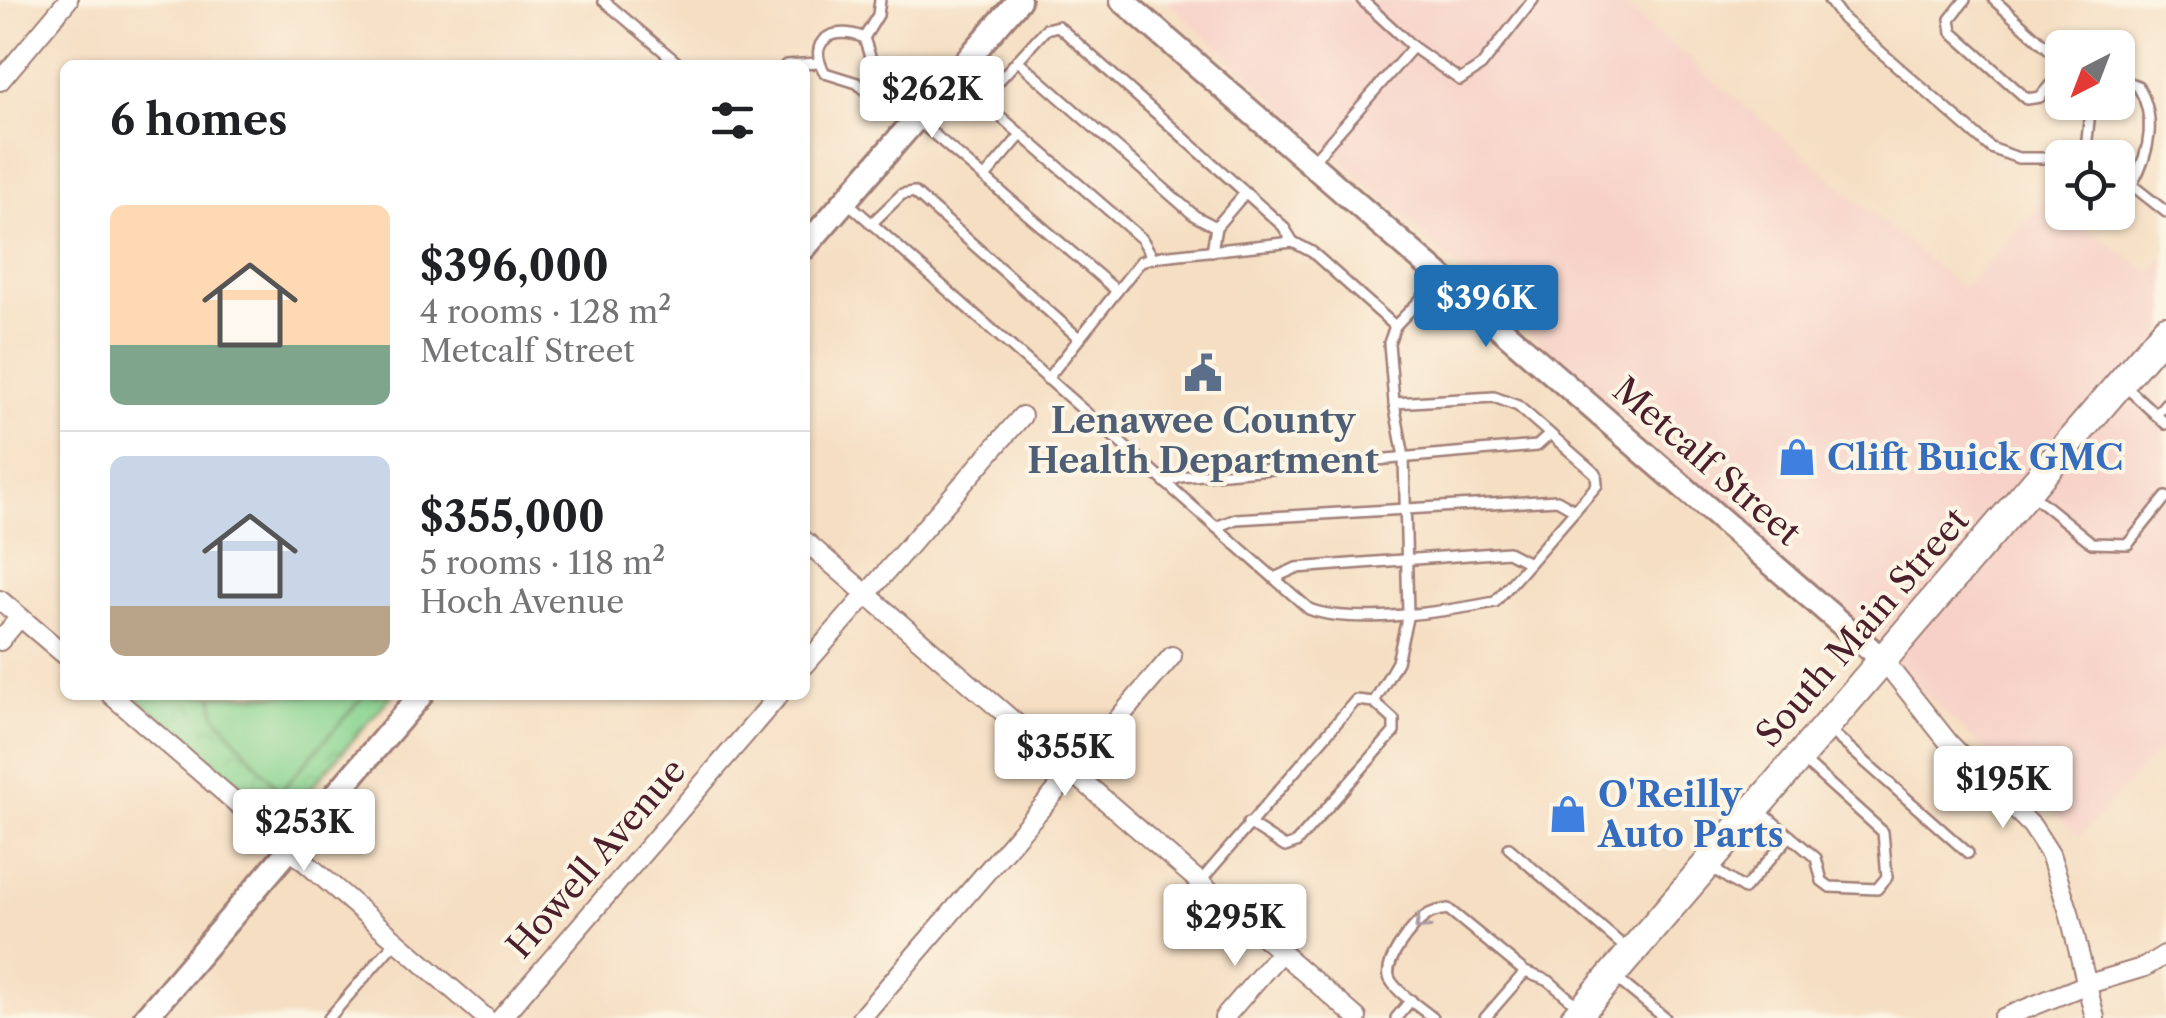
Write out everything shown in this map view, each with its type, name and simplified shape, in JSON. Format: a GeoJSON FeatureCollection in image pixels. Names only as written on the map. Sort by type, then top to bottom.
{"type":"FeatureCollection","features":[{"type":"Feature","properties":{"kind":"main road","name":"South Main Street"},"geometry":{"type":"LineString","coordinates":[[1578,1014],[2166,330]]}},
{"type":"Feature","properties":{"kind":"street"},"geometry":{"type":"LineString","coordinates":[[0,81],[68,0]]}},
{"type":"Feature","properties":{"kind":"street"},"geometry":{"type":"LineString","coordinates":[[810,240],[1018,0]]}},
{"type":"Feature","properties":{"kind":"street","name":"Metcalf Street"},"geometry":{"type":"LineString","coordinates":[[1122,0],[1884,661]]}},
{"type":"Feature","properties":{"kind":"street"},"geometry":{"type":"LineString","coordinates":[[810,659],[1022,416]]}},
{"type":"Feature","properties":{"kind":"street"},"geometry":{"type":"LineString","coordinates":[[810,545],[1357,1018]]}},
{"type":"Feature","properties":{"kind":"street"},"geometry":{"type":"LineString","coordinates":[[0,600],[60,652]]}},
{"type":"Feature","properties":{"kind":"street"},"geometry":{"type":"LineString","coordinates":[[0,641],[20,617]]}},
{"type":"Feature","properties":{"kind":"street"},"geometry":{"type":"LineString","coordinates":[[861,1018],[1172,656]]}},
{"type":"Feature","properties":{"kind":"street"},"geometry":{"type":"LineString","coordinates":[[1884,661],[1949,743],[2032,826],[2050,854],[2069,912],[2094,1018]]}},
{"type":"Feature","properties":{"kind":"street"},"geometry":{"type":"LineString","coordinates":[[117,700],[486,1018]]}},
{"type":"Feature","properties":{"kind":"street"},"geometry":{"type":"LineString","coordinates":[[145,1018],[418,700]]}},
{"type":"Feature","properties":{"kind":"street","name":"Howell Avenue"},"geometry":{"type":"LineString","coordinates":[[500,1018],[775,700]]}},
{"type":"Feature","properties":{"kind":"street"},"geometry":{"type":"LineString","coordinates":[[1224,1018],[1281,952]]}},
{"type":"Feature","properties":{"kind":"street"},"geometry":{"type":"LineString","coordinates":[[2002,1018],[2085,985],[2145,967],[2166,954]]}},
{"type":"Feature","properties":{"kind":"lane"},"geometry":{"type":"LineString","coordinates":[[603,0],[674,60]]}},
{"type":"Feature","properties":{"kind":"lane"},"geometry":{"type":"LineString","coordinates":[[864,38],[878,15],[880,0]]}},
{"type":"Feature","properties":{"kind":"lane"},"geometry":{"type":"LineString","coordinates":[[1362,0],[1413,47],[1460,80],[1481,66],[1533,0]]}},
{"type":"Feature","properties":{"kind":"lane"},"geometry":{"type":"LineString","coordinates":[[1828,0],[1843,18],[1991,148],[2018,158],[2045,158]]}},
{"type":"Feature","properties":{"kind":"lane"},"geometry":{"type":"LineString","coordinates":[[1965,0],[1950,19],[1952,32],[2027,99],[2040,97],[2045,91]]}},
{"type":"Feature","properties":{"kind":"lane"},"geometry":{"type":"LineString","coordinates":[[1994,0],[2045,46]]}},
{"type":"Feature","properties":{"kind":"lane"},"geometry":{"type":"LineString","coordinates":[[1153,258],[1142,238],[987,105],[985,96],[1046,29],[1058,26],[1283,226],[1293,242],[1312,252],[1395,326]]}},
{"type":"Feature","properties":{"kind":"lane"},"geometry":{"type":"LineString","coordinates":[[916,119],[907,93],[873,66],[864,38],[852,32],[835,32],[818,50],[825,73],[858,83],[890,113],[916,119],[1117,292]]}},
{"type":"Feature","properties":{"kind":"lane"},"geometry":{"type":"LineString","coordinates":[[1311,164],[1413,47]]}},
{"type":"Feature","properties":{"kind":"lane"},"geometry":{"type":"LineString","coordinates":[[1017,60],[1194,216],[1216,227]]}},
{"type":"Feature","properties":{"kind":"lane"},"geometry":{"type":"LineString","coordinates":[[810,63],[819,62]]}},
{"type":"Feature","properties":{"kind":"lane"},"geometry":{"type":"LineString","coordinates":[[858,83],[873,66]]}},
{"type":"Feature","properties":{"kind":"lane"},"geometry":{"type":"LineString","coordinates":[[2135,85],[2148,107],[2149,146],[2135,179]]}},
{"type":"Feature","properties":{"kind":"lane"},"geometry":{"type":"LineString","coordinates":[[985,178],[1022,135]]}},
{"type":"Feature","properties":{"kind":"lane"},"geometry":{"type":"LineString","coordinates":[[2135,186],[2166,212]]}},
{"type":"Feature","properties":{"kind":"lane"},"geometry":{"type":"LineString","coordinates":[[871,224],[902,194],[914,192],[1080,338]]}},
{"type":"Feature","properties":{"kind":"lane"},"geometry":{"type":"LineString","coordinates":[[1212,250],[1216,227],[1246,193]]}},
{"type":"Feature","properties":{"kind":"lane"},"geometry":{"type":"LineString","coordinates":[[845,200],[1274,578],[1310,609],[1326,616],[1408,614],[1495,602],[1596,485],[1596,474],[1518,406],[1494,396],[1394,403]]}},
{"type":"Feature","properties":{"kind":"lane"},"geometry":{"type":"LineString","coordinates":[[1047,379],[1141,261],[1293,242]]}},
{"type":"Feature","properties":{"kind":"lane"},"geometry":{"type":"LineString","coordinates":[[1374,702],[1397,662],[1408,614],[1404,457],[1388,343],[1395,326],[1442,277]]}},
{"type":"Feature","properties":{"kind":"lane"},"geometry":{"type":"LineString","coordinates":[[2121,382],[2166,424]]}},
{"type":"Feature","properties":{"kind":"lane"},"geometry":{"type":"LineString","coordinates":[[2156,415],[2166,403]]}},
{"type":"Feature","properties":{"kind":"lane"},"geometry":{"type":"LineString","coordinates":[[1166,483],[1180,476],[1537,446],[1550,434]]}},
{"type":"Feature","properties":{"kind":"lane"},"geometry":{"type":"LineString","coordinates":[[2028,491],[2092,543],[2128,544],[2166,496]]}},
{"type":"Feature","properties":{"kind":"lane"},"geometry":{"type":"LineString","coordinates":[[1216,527],[1236,519],[1557,500],[1575,510]]}},
{"type":"Feature","properties":{"kind":"lane"},"geometry":{"type":"LineString","coordinates":[[1274,578],[1296,568],[1508,552],[1529,563]]}},
{"type":"Feature","properties":{"kind":"lane"},"geometry":{"type":"LineString","coordinates":[[1200,882],[1248,823],[1356,700],[1374,702],[1394,720],[1394,732],[1296,842],[1285,846],[1248,823]]}},
{"type":"Feature","properties":{"kind":"lane"},"geometry":{"type":"LineString","coordinates":[[1826,728],[1968,854]]}},
{"type":"Feature","properties":{"kind":"lane"},"geometry":{"type":"LineString","coordinates":[[1757,808],[1816,858],[1822,882],[1830,886],[1877,888],[1887,877],[1883,832],[1800,757]]}},
{"type":"Feature","properties":{"kind":"lane"},"geometry":{"type":"LineString","coordinates":[[1707,865],[1744,889],[1790,836]]}},
{"type":"Feature","properties":{"kind":"lane"},"geometry":{"type":"LineString","coordinates":[[1510,848],[1631,953]]}},
{"type":"Feature","properties":{"kind":"lane"},"geometry":{"type":"LineString","coordinates":[[1433,1018],[1389,980],[1387,969],[1391,957],[1427,914],[1448,908],[1525,972],[1550,981],[1578,1014]]}},
{"type":"Feature","properties":{"kind":"lane"},"geometry":{"type":"LineString","coordinates":[[329,1018],[397,940]]}},
{"type":"Feature","properties":{"kind":"lane"},"geometry":{"type":"LineString","coordinates":[[1485,1018],[1525,972]]}},
{"type":"Feature","properties":{"kind":"lane"},"geometry":{"type":"LineString","coordinates":[[1612,975],[1661,1017]]}},
{"type":"Feature","properties":{"kind":"lane"},"geometry":{"type":"LineString","coordinates":[[1396,1018],[1412,1000]]}},
{"type":"Feature","properties":{"kind":"shaded area"},"geometry":{"type":"Polygon","coordinates":[[[1166,0],[1618,0],[1963,289],[2045,200],[2045,230],[2090,230],[2151,273],[2166,256],[2166,756],[2158,750],[2080,836],[1166,0]]]}},
{"type":"Feature","properties":{"kind":"green space"},"geometry":{"type":"Polygon","coordinates":[[[139,700],[388,700],[282,821],[139,700]]]}},
{"type":"Feature","properties":{"kind":"green space"},"geometry":{"type":"Polygon","coordinates":[[[214,700],[360,700],[280,792],[215,714],[214,700]]]}},
{"type":"Feature","properties":{"kind":"place","name":"Lenawee County Health Department"},"geometry":{"type":"Point","coordinates":[1203,373]}},
{"type":"Feature","properties":{"kind":"place","name":"Clift Buick GMC"},"geometry":{"type":"Point","coordinates":[1797,457]}},
{"type":"Feature","properties":{"kind":"place","name":"O'Reilly Auto Parts"},"geometry":{"type":"Point","coordinates":[1568,814]}}]}
